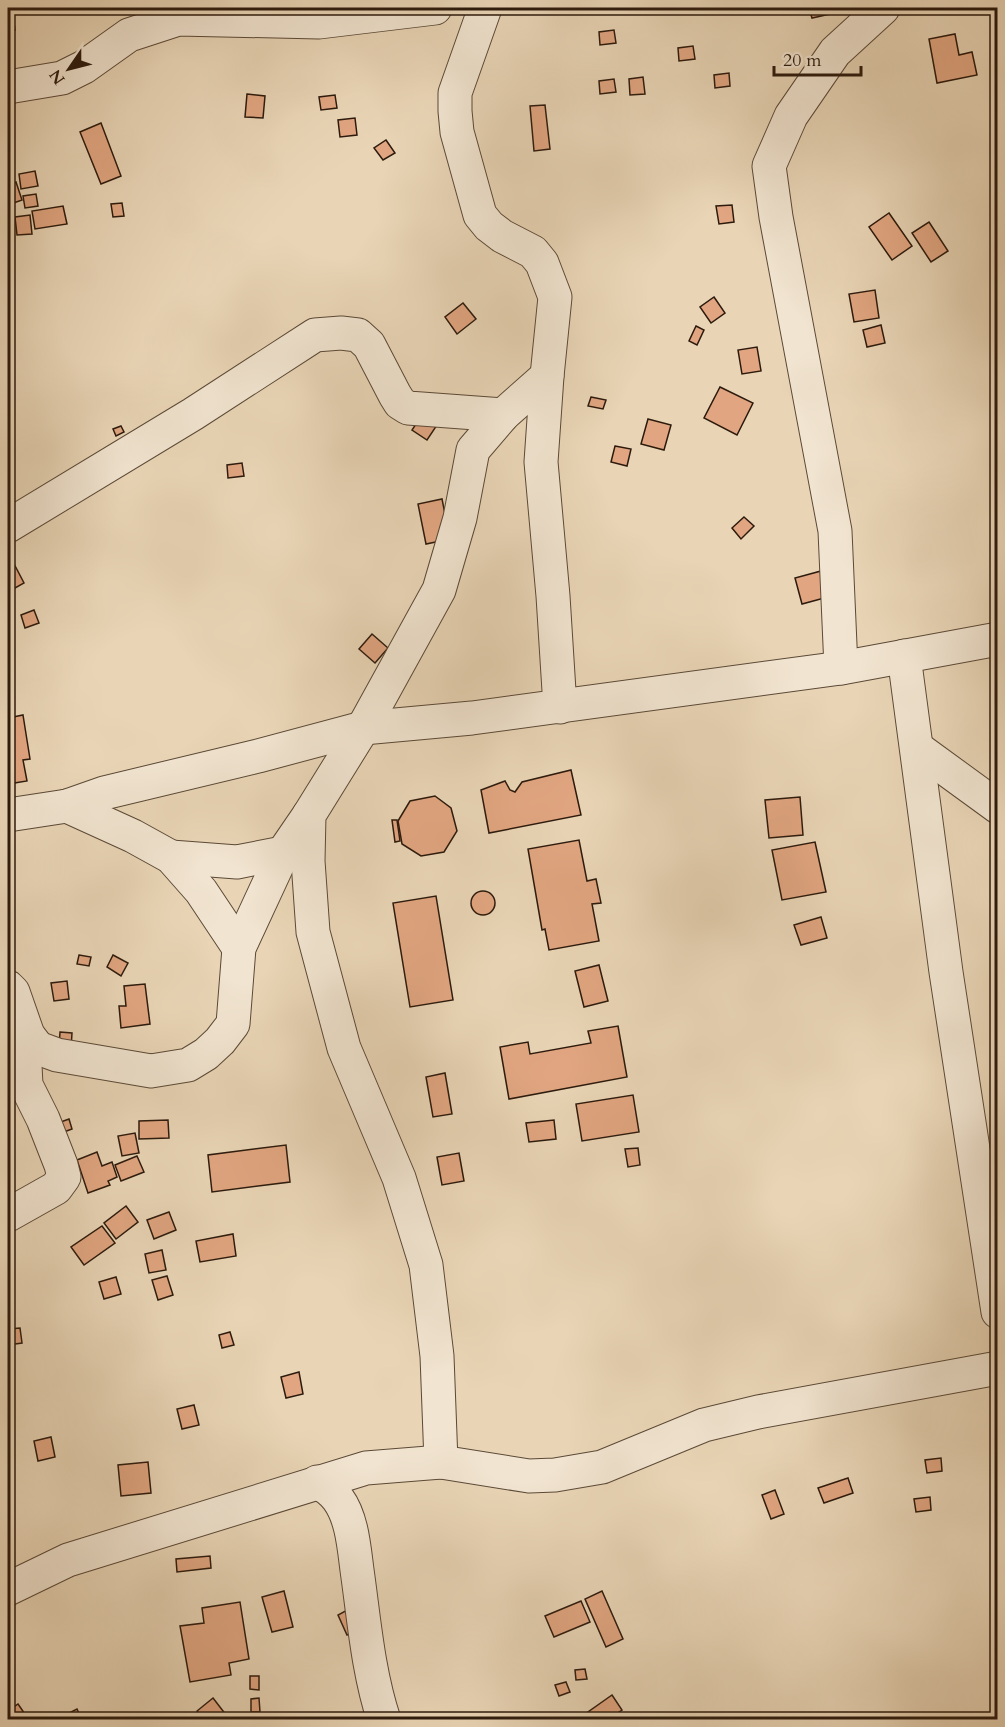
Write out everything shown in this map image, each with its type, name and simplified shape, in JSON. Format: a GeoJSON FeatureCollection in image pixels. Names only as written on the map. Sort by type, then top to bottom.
{"type":"FeatureCollection","features":[{"type":"Feature","properties":{"kind":"street"},"geometry":{"type":"LineString","coordinates":[[8,87],[62,78],[84,67],[129,34],[178,19],[213,14],[319,22],[435,8]]}},
{"type":"Feature","properties":{"kind":"street"},"geometry":{"type":"LineString","coordinates":[[485,8],[455,93],[457,132],[480,215],[502,236],[533,252],[542,263],[555,297],[541,462],[560,707]]}},
{"type":"Feature","properties":{"kind":"street"},"geometry":{"type":"LineString","coordinates":[[841,668],[835,531],[778,228],[769,166],[791,116],[835,52],[883,8]]}},
{"type":"Feature","properties":{"kind":"street"},"geometry":{"type":"LineString","coordinates":[[8,526],[193,414],[315,336],[341,333],[358,335],[369,345],[400,403],[408,408],[504,415]]}},
{"type":"Feature","properties":{"kind":"street"},"geometry":{"type":"LineString","coordinates":[[8,987],[13,992],[28,1035],[38,1048],[57,1055],[150,1071],[188,1065],[206,1054],[220,1041],[233,1024],[239,948],[283,853],[363,728],[439,590],[460,518],[472,450],[504,415],[547,376]]}},
{"type":"Feature","properties":{"kind":"street"},"geometry":{"type":"LineString","coordinates":[[8,815],[67,806],[104,793],[363,728],[560,707],[841,668],[998,639]]}},
{"type":"Feature","properties":{"kind":"street"},"geometry":{"type":"LineString","coordinates":[[904,656],[946,972],[998,1312]]}},
{"type":"Feature","properties":{"kind":"street"},"geometry":{"type":"LineString","coordinates":[[917,748],[998,807]]}},
{"type":"Feature","properties":{"kind":"street"},"geometry":{"type":"LineString","coordinates":[[67,806],[133,836],[171,857],[201,891],[239,948]]}},
{"type":"Feature","properties":{"kind":"street"},"geometry":{"type":"LineString","coordinates":[[309,815],[308,861],[313,932],[318,953],[344,1048],[399,1178],[426,1265],[436,1356],[441,1462]]}},
{"type":"Feature","properties":{"kind":"street"},"geometry":{"type":"LineString","coordinates":[[171,857],[237,862],[283,853]]}},
{"type":"Feature","properties":{"kind":"street"},"geometry":{"type":"LineString","coordinates":[[8,1215],[56,1188],[64,1177],[43,1119],[26,1085],[28,1035]]}},
{"type":"Feature","properties":{"kind":"street"},"geometry":{"type":"LineString","coordinates":[[8,1589],[68,1560],[366,1468],[441,1462],[529,1476],[555,1475],[603,1467],[704,1425],[758,1412],[998,1368]]}},
{"type":"Feature","properties":{"kind":"street"},"geometry":{"type":"LineString","coordinates":[[317,1482],[338,1499],[345,1512],[352,1538],[372,1667],[384,1719]]}},
{"type":"Feature","properties":{"kind":"building"},"geometry":{"type":"Polygon","coordinates":[[[8,8],[12,8],[15,30],[8,31],[8,8]]]}},
{"type":"Feature","properties":{"kind":"building"},"geometry":{"type":"Polygon","coordinates":[[[809,8],[834,8],[835,13],[812,18],[809,8]]]}},
{"type":"Feature","properties":{"kind":"building"},"geometry":{"type":"Polygon","coordinates":[[[614,30],[616,43],[600,45],[599,32],[614,30]]]}},
{"type":"Feature","properties":{"kind":"building"},"geometry":{"type":"Polygon","coordinates":[[[955,34],[959,55],[972,52],[977,75],[937,83],[929,39],[955,34]]]}},
{"type":"Feature","properties":{"kind":"building"},"geometry":{"type":"Polygon","coordinates":[[[693,46],[695,59],[679,61],[678,48],[693,46]]]}},
{"type":"Feature","properties":{"kind":"building"},"geometry":{"type":"Polygon","coordinates":[[[729,73],[730,86],[715,88],[714,75],[729,73]]]}},
{"type":"Feature","properties":{"kind":"building"},"geometry":{"type":"Polygon","coordinates":[[[643,77],[645,94],[630,95],[629,79],[643,77]]]}},
{"type":"Feature","properties":{"kind":"building"},"geometry":{"type":"Polygon","coordinates":[[[614,79],[616,92],[600,94],[599,81],[614,79]]]}},
{"type":"Feature","properties":{"kind":"building"},"geometry":{"type":"Polygon","coordinates":[[[247,94],[265,96],[263,118],[245,117],[247,94]]]}},
{"type":"Feature","properties":{"kind":"building"},"geometry":{"type":"Polygon","coordinates":[[[335,95],[337,108],[321,110],[319,97],[335,95]]]}},
{"type":"Feature","properties":{"kind":"building"},"geometry":{"type":"Polygon","coordinates":[[[545,105],[550,149],[534,151],[530,106],[545,105]]]}},
{"type":"Feature","properties":{"kind":"building"},"geometry":{"type":"Polygon","coordinates":[[[355,118],[357,135],[340,137],[338,120],[355,118]]]}},
{"type":"Feature","properties":{"kind":"building"},"geometry":{"type":"Polygon","coordinates":[[[101,123],[121,176],[101,184],[80,132],[101,123]]]}},
{"type":"Feature","properties":{"kind":"building"},"geometry":{"type":"Polygon","coordinates":[[[386,140],[395,153],[383,160],[374,148],[386,140]]]}},
{"type":"Feature","properties":{"kind":"building"},"geometry":{"type":"Polygon","coordinates":[[[35,171],[38,186],[21,189],[19,174],[35,171]]]}},
{"type":"Feature","properties":{"kind":"building"},"geometry":{"type":"Polygon","coordinates":[[[16,182],[22,200],[8,205],[8,185],[16,182]]]}},
{"type":"Feature","properties":{"kind":"building"},"geometry":{"type":"Polygon","coordinates":[[[36,194],[38,206],[25,208],[23,196],[36,194]]]}},
{"type":"Feature","properties":{"kind":"building"},"geometry":{"type":"Polygon","coordinates":[[[122,203],[124,216],[113,217],[111,204],[122,203]]]}},
{"type":"Feature","properties":{"kind":"building"},"geometry":{"type":"Polygon","coordinates":[[[732,205],[734,222],[719,224],[716,206],[732,205]]]}},
{"type":"Feature","properties":{"kind":"building"},"geometry":{"type":"Polygon","coordinates":[[[63,206],[67,224],[35,229],[32,211],[63,206]]]}},
{"type":"Feature","properties":{"kind":"building"},"geometry":{"type":"Polygon","coordinates":[[[889,213],[912,246],[892,260],[869,227],[889,213]]]}},
{"type":"Feature","properties":{"kind":"building"},"geometry":{"type":"Polygon","coordinates":[[[30,215],[32,234],[17,235],[15,217],[30,215]]]}},
{"type":"Feature","properties":{"kind":"building"},"geometry":{"type":"Polygon","coordinates":[[[929,222],[948,251],[931,262],[912,233],[929,222]]]}},
{"type":"Feature","properties":{"kind":"building"},"geometry":{"type":"Polygon","coordinates":[[[875,290],[879,318],[854,322],[849,294],[875,290]]]}},
{"type":"Feature","properties":{"kind":"building"},"geometry":{"type":"Polygon","coordinates":[[[714,297],[725,313],[711,323],[700,307],[714,297]]]}},
{"type":"Feature","properties":{"kind":"building"},"geometry":{"type":"Polygon","coordinates":[[[463,303],[476,319],[457,334],[445,317],[463,303]]]}},
{"type":"Feature","properties":{"kind":"building"},"geometry":{"type":"Polygon","coordinates":[[[881,325],[885,343],[867,347],[863,330],[881,325]]]}},
{"type":"Feature","properties":{"kind":"building"},"geometry":{"type":"Polygon","coordinates":[[[696,326],[704,330],[697,345],[689,341],[696,326]]]}},
{"type":"Feature","properties":{"kind":"building"},"geometry":{"type":"Polygon","coordinates":[[[757,347],[761,371],[742,374],[738,350],[757,347]]]}},
{"type":"Feature","properties":{"kind":"building"},"geometry":{"type":"Polygon","coordinates":[[[720,387],[753,403],[737,435],[704,418],[720,387]]]}},
{"type":"Feature","properties":{"kind":"building"},"geometry":{"type":"Polygon","coordinates":[[[591,397],[606,400],[603,409],[588,406],[591,397]]]}},
{"type":"Feature","properties":{"kind":"building"},"geometry":{"type":"Polygon","coordinates":[[[422,415],[437,425],[427,440],[412,430],[422,415]]]}},
{"type":"Feature","properties":{"kind":"building"},"geometry":{"type":"Polygon","coordinates":[[[648,419],[671,425],[664,450],[641,444],[648,419]]]}},
{"type":"Feature","properties":{"kind":"building"},"geometry":{"type":"Polygon","coordinates":[[[121,426],[124,432],[116,436],[113,429],[121,426]]]}},
{"type":"Feature","properties":{"kind":"building"},"geometry":{"type":"Polygon","coordinates":[[[615,446],[631,449],[627,466],[611,462],[615,446]]]}},
{"type":"Feature","properties":{"kind":"building"},"geometry":{"type":"Polygon","coordinates":[[[242,463],[244,476],[228,478],[227,465],[242,463]]]}},
{"type":"Feature","properties":{"kind":"building"},"geometry":{"type":"Polygon","coordinates":[[[442,499],[450,539],[426,544],[418,504],[442,499]]]}},
{"type":"Feature","properties":{"kind":"building"},"geometry":{"type":"Polygon","coordinates":[[[744,517],[754,526],[741,539],[732,528],[744,517]]]}},
{"type":"Feature","properties":{"kind":"building"},"geometry":{"type":"Polygon","coordinates":[[[12,560],[24,583],[8,592],[8,563],[12,560]]]}},
{"type":"Feature","properties":{"kind":"building"},"geometry":{"type":"Polygon","coordinates":[[[821,571],[828,597],[802,604],[795,578],[821,571]]]}},
{"type":"Feature","properties":{"kind":"building"},"geometry":{"type":"Polygon","coordinates":[[[34,610],[39,623],[25,628],[21,615],[34,610]]]}},
{"type":"Feature","properties":{"kind":"building"},"geometry":{"type":"Polygon","coordinates":[[[372,634],[388,648],[375,663],[359,649],[372,634]]]}},
{"type":"Feature","properties":{"kind":"building"},"geometry":{"type":"Polygon","coordinates":[[[23,715],[30,759],[23,760],[27,781],[8,784],[8,718],[23,715]]]}},
{"type":"Feature","properties":{"kind":"building"},"geometry":{"type":"Polygon","coordinates":[[[571,770],[581,815],[489,833],[481,790],[505,781],[510,790],[515,792],[522,782],[571,770]]]}},
{"type":"Feature","properties":{"kind":"building"},"geometry":{"type":"Polygon","coordinates":[[[435,796],[451,808],[457,831],[444,852],[421,856],[402,844],[398,821],[410,801],[435,796]]]}},
{"type":"Feature","properties":{"kind":"building"},"geometry":{"type":"Polygon","coordinates":[[[800,797],[803,835],[769,838],[765,800],[800,797]]]}},
{"type":"Feature","properties":{"kind":"building"},"geometry":{"type":"Polygon","coordinates":[[[392,820],[397,820],[400,841],[395,842],[392,820]]]}},
{"type":"Feature","properties":{"kind":"building"},"geometry":{"type":"Polygon","coordinates":[[[579,840],[587,881],[596,879],[601,903],[592,904],[599,941],[549,950],[545,929],[542,930],[528,849],[579,840]]]}},
{"type":"Feature","properties":{"kind":"building"},"geometry":{"type":"Polygon","coordinates":[[[815,842],[826,892],[782,900],[772,850],[815,842]]]}},
{"type":"Feature","properties":{"kind":"building"},"geometry":{"type":"Polygon","coordinates":[[[483,891],[492,894],[495,903],[492,912],[483,915],[474,912],[471,903],[474,894],[483,891]]]}},
{"type":"Feature","properties":{"kind":"building"},"geometry":{"type":"Polygon","coordinates":[[[436,896],[453,1000],[410,1007],[393,903],[436,896]]]}},
{"type":"Feature","properties":{"kind":"building"},"geometry":{"type":"Polygon","coordinates":[[[821,917],[827,938],[801,945],[794,925],[821,917]]]}},
{"type":"Feature","properties":{"kind":"building"},"geometry":{"type":"Polygon","coordinates":[[[79,955],[91,957],[89,966],[77,964],[79,955]]]}},
{"type":"Feature","properties":{"kind":"building"},"geometry":{"type":"Polygon","coordinates":[[[113,955],[128,963],[121,976],[107,967],[113,955]]]}},
{"type":"Feature","properties":{"kind":"building"},"geometry":{"type":"Polygon","coordinates":[[[599,965],[608,1001],[584,1007],[575,971],[599,965]]]}},
{"type":"Feature","properties":{"kind":"building"},"geometry":{"type":"Polygon","coordinates":[[[67,981],[69,999],[54,1001],[51,983],[67,981]]]}},
{"type":"Feature","properties":{"kind":"building"},"geometry":{"type":"Polygon","coordinates":[[[145,984],[150,1024],[121,1028],[119,1006],[126,1006],[124,986],[145,984]]]}},
{"type":"Feature","properties":{"kind":"building"},"geometry":{"type":"Polygon","coordinates":[[[618,1026],[627,1077],[509,1099],[500,1047],[528,1042],[530,1054],[591,1043],[588,1031],[618,1026]]]}},
{"type":"Feature","properties":{"kind":"building"},"geometry":{"type":"Polygon","coordinates":[[[60,1032],[72,1033],[71,1049],[59,1047],[60,1032]]]}},
{"type":"Feature","properties":{"kind":"building"},"geometry":{"type":"Polygon","coordinates":[[[445,1073],[452,1114],[433,1117],[426,1077],[445,1073]]]}},
{"type":"Feature","properties":{"kind":"building"},"geometry":{"type":"Polygon","coordinates":[[[633,1095],[639,1132],[582,1141],[576,1104],[633,1095]]]}},
{"type":"Feature","properties":{"kind":"building"},"geometry":{"type":"Polygon","coordinates":[[[69,1119],[72,1129],[61,1133],[58,1123],[69,1119]]]}},
{"type":"Feature","properties":{"kind":"building"},"geometry":{"type":"Polygon","coordinates":[[[168,1120],[169,1138],[139,1139],[139,1121],[168,1120]]]}},
{"type":"Feature","properties":{"kind":"building"},"geometry":{"type":"Polygon","coordinates":[[[554,1120],[556,1139],[529,1142],[526,1123],[554,1120]]]}},
{"type":"Feature","properties":{"kind":"building"},"geometry":{"type":"Polygon","coordinates":[[[135,1133],[139,1153],[122,1156],[118,1136],[135,1133]]]}},
{"type":"Feature","properties":{"kind":"building"},"geometry":{"type":"Polygon","coordinates":[[[286,1145],[290,1182],[212,1192],[208,1155],[286,1145]]]}},
{"type":"Feature","properties":{"kind":"building"},"geometry":{"type":"Polygon","coordinates":[[[638,1148],[640,1165],[628,1167],[625,1149],[638,1148]]]}},
{"type":"Feature","properties":{"kind":"building"},"geometry":{"type":"Polygon","coordinates":[[[97,1152],[102,1166],[112,1162],[117,1177],[108,1181],[110,1185],[88,1193],[77,1160],[97,1152]]]}},
{"type":"Feature","properties":{"kind":"building"},"geometry":{"type":"Polygon","coordinates":[[[459,1153],[464,1181],[442,1185],[437,1157],[459,1153]]]}},
{"type":"Feature","properties":{"kind":"building"},"geometry":{"type":"Polygon","coordinates":[[[137,1156],[144,1172],[121,1181],[115,1165],[137,1156]]]}},
{"type":"Feature","properties":{"kind":"building"},"geometry":{"type":"Polygon","coordinates":[[[126,1206],[138,1222],[116,1239],[104,1223],[126,1206]]]}},
{"type":"Feature","properties":{"kind":"building"},"geometry":{"type":"Polygon","coordinates":[[[169,1212],[176,1230],[154,1239],[147,1220],[169,1212]]]}},
{"type":"Feature","properties":{"kind":"building"},"geometry":{"type":"Polygon","coordinates":[[[102,1226],[115,1243],[84,1265],[71,1247],[102,1226]]]}},
{"type":"Feature","properties":{"kind":"building"},"geometry":{"type":"Polygon","coordinates":[[[233,1234],[236,1256],[200,1262],[196,1241],[233,1234]]]}},
{"type":"Feature","properties":{"kind":"building"},"geometry":{"type":"Polygon","coordinates":[[[162,1250],[166,1270],[149,1273],[145,1254],[162,1250]]]}},
{"type":"Feature","properties":{"kind":"building"},"geometry":{"type":"Polygon","coordinates":[[[167,1276],[173,1295],[158,1300],[152,1280],[167,1276]]]}},
{"type":"Feature","properties":{"kind":"building"},"geometry":{"type":"Polygon","coordinates":[[[116,1277],[121,1294],[104,1299],[99,1282],[116,1277]]]}},
{"type":"Feature","properties":{"kind":"building"},"geometry":{"type":"Polygon","coordinates":[[[10,1291],[12,1312],[8,1313],[8,1292],[10,1291]]]}},
{"type":"Feature","properties":{"kind":"building"},"geometry":{"type":"Polygon","coordinates":[[[20,1328],[22,1343],[8,1345],[8,1329],[20,1328]]]}},
{"type":"Feature","properties":{"kind":"building"},"geometry":{"type":"Polygon","coordinates":[[[230,1332],[234,1345],[222,1348],[219,1335],[230,1332]]]}},
{"type":"Feature","properties":{"kind":"building"},"geometry":{"type":"Polygon","coordinates":[[[299,1372],[303,1394],[286,1398],[281,1377],[299,1372]]]}},
{"type":"Feature","properties":{"kind":"building"},"geometry":{"type":"Polygon","coordinates":[[[194,1405],[199,1425],[182,1429],[177,1409],[194,1405]]]}},
{"type":"Feature","properties":{"kind":"building"},"geometry":{"type":"Polygon","coordinates":[[[51,1437],[55,1457],[38,1461],[34,1441],[51,1437]]]}},
{"type":"Feature","properties":{"kind":"building"},"geometry":{"type":"Polygon","coordinates":[[[941,1458],[942,1471],[927,1473],[925,1460],[941,1458]]]}},
{"type":"Feature","properties":{"kind":"building"},"geometry":{"type":"Polygon","coordinates":[[[148,1462],[151,1493],[121,1496],[118,1465],[148,1462]]]}},
{"type":"Feature","properties":{"kind":"building"},"geometry":{"type":"Polygon","coordinates":[[[848,1478],[853,1493],[824,1503],[818,1488],[848,1478]]]}},
{"type":"Feature","properties":{"kind":"building"},"geometry":{"type":"Polygon","coordinates":[[[775,1490],[784,1514],[771,1519],[762,1495],[775,1490]]]}},
{"type":"Feature","properties":{"kind":"building"},"geometry":{"type":"Polygon","coordinates":[[[930,1497],[931,1510],[916,1512],[914,1499],[930,1497]]]}},
{"type":"Feature","properties":{"kind":"building"},"geometry":{"type":"Polygon","coordinates":[[[210,1556],[211,1568],[177,1572],[176,1559],[210,1556]]]}},
{"type":"Feature","properties":{"kind":"building"},"geometry":{"type":"Polygon","coordinates":[[[284,1591],[293,1627],[272,1632],[262,1597],[284,1591]]]}},
{"type":"Feature","properties":{"kind":"building"},"geometry":{"type":"Polygon","coordinates":[[[602,1591],[623,1639],[606,1647],[585,1599],[602,1591]]]}},
{"type":"Feature","properties":{"kind":"building"},"geometry":{"type":"Polygon","coordinates":[[[581,1601],[590,1622],[554,1637],[545,1616],[581,1601]]]}},
{"type":"Feature","properties":{"kind":"building"},"geometry":{"type":"Polygon","coordinates":[[[240,1602],[249,1659],[229,1663],[231,1675],[190,1682],[180,1626],[204,1623],[202,1608],[240,1602]]]}},
{"type":"Feature","properties":{"kind":"building"},"geometry":{"type":"Polygon","coordinates":[[[351,1608],[361,1629],[347,1635],[338,1615],[351,1608]]]}},
{"type":"Feature","properties":{"kind":"building"},"geometry":{"type":"Polygon","coordinates":[[[585,1669],[587,1679],[576,1680],[575,1670],[585,1669]]]}},
{"type":"Feature","properties":{"kind":"building"},"geometry":{"type":"Polygon","coordinates":[[[250,1676],[259,1676],[259,1690],[250,1689],[250,1676]]]}},
{"type":"Feature","properties":{"kind":"building"},"geometry":{"type":"Polygon","coordinates":[[[566,1682],[570,1692],[559,1696],[555,1685],[566,1682]]]}},
{"type":"Feature","properties":{"kind":"building"},"geometry":{"type":"Polygon","coordinates":[[[612,1695],[622,1710],[607,1720],[593,1720],[588,1712],[612,1695]]]}},
{"type":"Feature","properties":{"kind":"building"},"geometry":{"type":"Polygon","coordinates":[[[213,1698],[230,1720],[204,1720],[197,1711],[213,1698]]]}},
{"type":"Feature","properties":{"kind":"building"},"geometry":{"type":"Polygon","coordinates":[[[259,1698],[260,1712],[251,1712],[251,1699],[259,1698]]]}},
{"type":"Feature","properties":{"kind":"building"},"geometry":{"type":"Polygon","coordinates":[[[18,1704],[29,1720],[8,1720],[8,1711],[18,1704]]]}},
{"type":"Feature","properties":{"kind":"building"},"geometry":{"type":"Polygon","coordinates":[[[77,1709],[82,1720],[65,1720],[63,1716],[77,1709]]]}}]}
